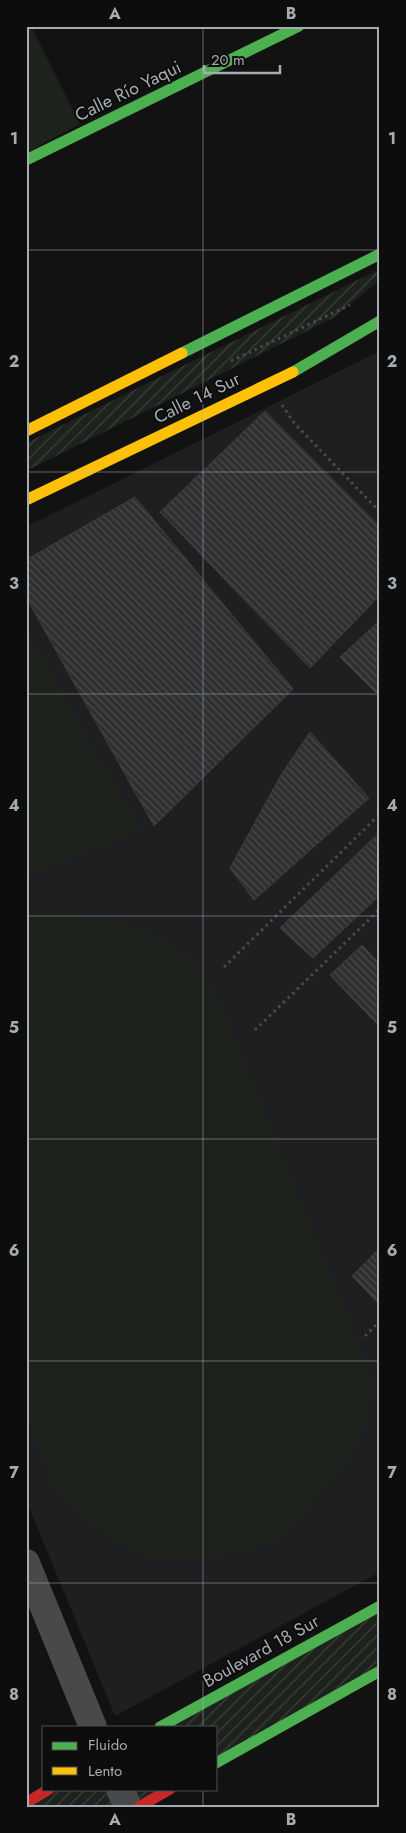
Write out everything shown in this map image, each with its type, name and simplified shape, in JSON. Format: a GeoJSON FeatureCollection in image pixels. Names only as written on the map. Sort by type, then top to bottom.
{"type":"FeatureCollection","features":[{"type":"Feature","properties":{"kind":"main road","name":"Calle Río Yaqui"},"geometry":{"type":"LineString","coordinates":[[26,160],[299,26]]}},
{"type":"Feature","properties":{"kind":"main road"},"geometry":{"type":"LineString","coordinates":[[26,431],[380,254]]}},
{"type":"Feature","properties":{"kind":"main road"},"geometry":{"type":"LineString","coordinates":[[359,332],[380,308]]}},
{"type":"Feature","properties":{"kind":"main road","name":"Calle 14 Sur"},"geometry":{"type":"LineString","coordinates":[[26,500],[268,384],[380,321]]}},
{"type":"Feature","properties":{"kind":"main road","name":"Boulevard 18 Sur"},"geometry":{"type":"LineString","coordinates":[[162,1726],[380,1606]]}},
{"type":"Feature","properties":{"kind":"main road"},"geometry":{"type":"LineString","coordinates":[[218,1762],[380,1671]]}},
{"type":"Feature","properties":{"kind":"main road"},"geometry":{"type":"LineString","coordinates":[[26,1803],[47,1790]]}},
{"type":"Feature","properties":{"kind":"main road"},"geometry":{"type":"LineString","coordinates":[[139,1807],[168,1790]]}},
{"type":"Feature","properties":{"kind":"street"},"geometry":{"type":"LineString","coordinates":[[26,1563],[93,1726]]}},
{"type":"Feature","properties":{"kind":"street"},"geometry":{"type":"LineString","coordinates":[[120,1790],[128,1807]]}},
{"type":"Feature","properties":{"kind":"path"},"geometry":{"type":"LineString","coordinates":[[268,384],[295,424],[380,512]]}},
{"type":"Feature","properties":{"kind":"path"},"geometry":{"type":"LineString","coordinates":[[224,967],[380,814]]}},
{"type":"Feature","properties":{"kind":"path"},"geometry":{"type":"LineString","coordinates":[[255,1030],[380,909]]}},
{"type":"Feature","properties":{"kind":"path"},"geometry":{"type":"LineString","coordinates":[[365,1336],[380,1321]]}},
{"type":"Feature","properties":{"kind":"shaded area"},"geometry":{"type":"Polygon","coordinates":[[[26,26],[31,26],[80,124],[26,153],[26,26]]]}},
{"type":"Feature","properties":{"kind":"shaded area"},"geometry":{"type":"Polygon","coordinates":[[[380,269],[380,280],[333,318],[26,471],[26,443],[380,269]]]}},
{"type":"Feature","properties":{"kind":"shaded area"},"geometry":{"type":"Polygon","coordinates":[[[380,351],[380,1572],[115,1716],[26,1500],[26,527],[380,351]]]}},
{"type":"Feature","properties":{"kind":"shaded area"},"geometry":{"type":"Polygon","coordinates":[[[26,630],[141,830],[26,877],[26,630]]]}},
{"type":"Feature","properties":{"kind":"shaded area"},"geometry":{"type":"Polygon","coordinates":[[[26,913],[69,914],[114,919],[153,933],[189,956],[214,988],[374,1383],[365,1425],[349,1457],[332,1482],[282,1536],[253,1550],[186,1560],[150,1559],[113,1541],[83,1519],[56,1491],[26,1416],[26,913]]]}},
{"type":"Feature","properties":{"kind":"shaded area"},"geometry":{"type":"Polygon","coordinates":[[[380,1604],[380,1671],[218,1762],[218,1726],[161,1726],[380,1604]]]}},
{"type":"Feature","properties":{"kind":"shaded area"},"geometry":{"type":"Polygon","coordinates":[[[48,1790],[168,1790],[139,1807],[26,1807],[48,1790]]]}},
{"type":"Feature","properties":{"kind":"building"},"geometry":{"type":"Polygon","coordinates":[[[265,411],[380,527],[380,595],[310,668],[160,512],[265,411]]]}},
{"type":"Feature","properties":{"kind":"building"},"geometry":{"type":"Polygon","coordinates":[[[135,497],[293,689],[154,826],[26,597],[26,560],[135,497]]]}},
{"type":"Feature","properties":{"kind":"building"},"geometry":{"type":"Polygon","coordinates":[[[380,620],[380,697],[340,657],[380,620]]]}},
{"type":"Feature","properties":{"kind":"building"},"geometry":{"type":"Polygon","coordinates":[[[310,732],[369,798],[254,900],[230,868],[281,775],[310,732]]]}},
{"type":"Feature","properties":{"kind":"building"},"geometry":{"type":"Polygon","coordinates":[[[380,832],[380,895],[313,958],[280,928],[380,832]]]}},
{"type":"Feature","properties":{"kind":"building"},"geometry":{"type":"Polygon","coordinates":[[[362,945],[380,964],[380,1027],[330,975],[362,945]]]}},
{"type":"Feature","properties":{"kind":"building"},"geometry":{"type":"Polygon","coordinates":[[[380,1248],[380,1301],[378,1303],[352,1276],[380,1248]]]}},
{"type":"Feature","properties":{"kind":"traffic: fast"},"geometry":{"type":"LineString","coordinates":[[26,160],[299,26]]}},
{"type":"Feature","properties":{"kind":"traffic: fast"},"geometry":{"type":"LineString","coordinates":[[182,353],[380,254]]}},
{"type":"Feature","properties":{"kind":"traffic: fast"},"geometry":{"type":"LineString","coordinates":[[293,372],[380,321]]}},
{"type":"Feature","properties":{"kind":"traffic: fast"},"geometry":{"type":"LineString","coordinates":[[162,1726],[380,1606]]}},
{"type":"Feature","properties":{"kind":"traffic: fast"},"geometry":{"type":"LineString","coordinates":[[218,1762],[380,1671]]}},
{"type":"Feature","properties":{"kind":"traffic: slow"},"geometry":{"type":"LineString","coordinates":[[26,431],[182,353]]}},
{"type":"Feature","properties":{"kind":"traffic: slow"},"geometry":{"type":"LineString","coordinates":[[26,500],[293,372]]}},
{"type":"Feature","properties":{"kind":"traffic: jam"},"geometry":{"type":"LineString","coordinates":[[26,1803],[47,1790]]}},
{"type":"Feature","properties":{"kind":"traffic: jam"},"geometry":{"type":"LineString","coordinates":[[139,1807],[168,1790]]}}]}
